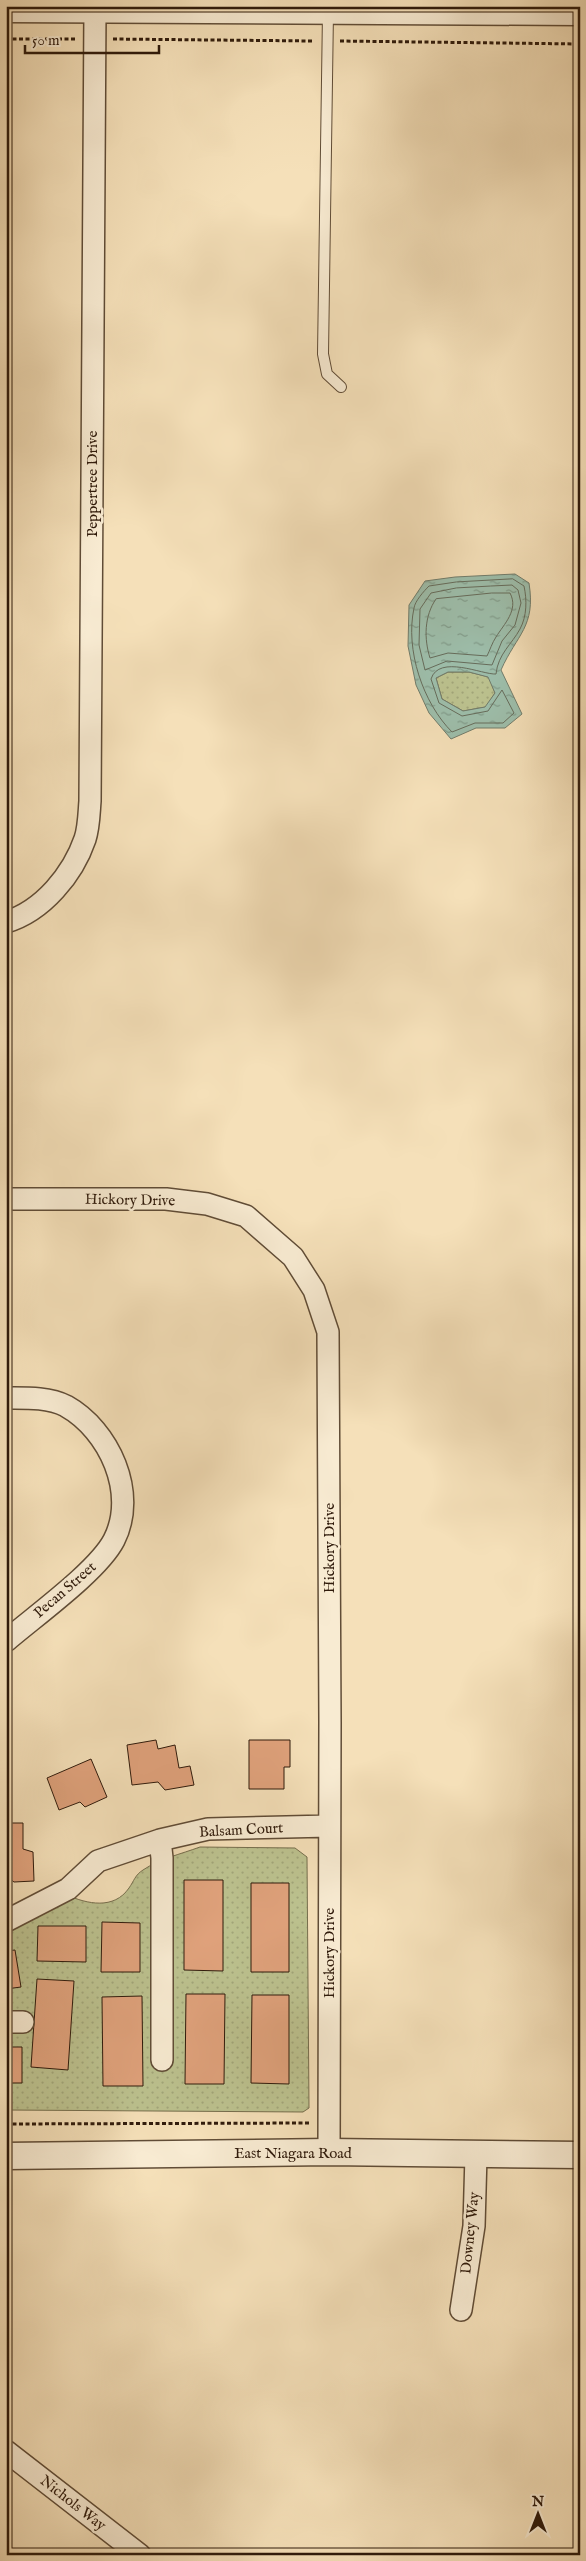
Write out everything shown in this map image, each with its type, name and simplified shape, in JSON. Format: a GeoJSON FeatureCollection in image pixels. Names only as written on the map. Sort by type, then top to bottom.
{"type":"FeatureCollection","features":[{"type":"Feature","properties":{"kind":"street"},"geometry":{"type":"LineString","coordinates":[[6,9],[580,12]]}},
{"type":"Feature","properties":{"kind":"street","name":"Peppertree Drive"},"geometry":{"type":"LineString","coordinates":[[6,922],[22,917],[71,870],[86,837],[90,800],[95,9]]}},
{"type":"Feature","properties":{"kind":"street","name":"Hickory Drive"},"geometry":{"type":"LineString","coordinates":[[6,1199],[166,1199],[207,1204],[246,1216],[294,1257],[314,1290],[328,1332],[328,2152]]}},
{"type":"Feature","properties":{"kind":"street","name":"Pecan Street"},"geometry":{"type":"LineString","coordinates":[[6,1398],[32,1398],[64,1405],[87,1421],[113,1457],[120,1485],[123,1514],[114,1540],[100,1561],[6,1641]]}},
{"type":"Feature","properties":{"kind":"street","name":"Balsam Court"},"geometry":{"type":"LineString","coordinates":[[6,1921],[68,1889],[98,1860],[160,1840],[208,1829],[328,1826]]}},
{"type":"Feature","properties":{"kind":"street"},"geometry":{"type":"LineString","coordinates":[[160,1840],[162,1858],[162,2060]]}},
{"type":"Feature","properties":{"kind":"street","name":"East Niagara Road"},"geometry":{"type":"LineString","coordinates":[[6,2156],[328,2152],[580,2155]]}},
{"type":"Feature","properties":{"kind":"street","name":"Downey Way"},"geometry":{"type":"LineString","coordinates":[[461,2310],[474,2226],[476,2155]]}},
{"type":"Feature","properties":{"kind":"street","name":"Nichols Way"},"geometry":{"type":"LineString","coordinates":[[6,2451],[140,2555]]}},
{"type":"Feature","properties":{"kind":"lane"},"geometry":{"type":"LineString","coordinates":[[328,11],[323,354],[327,374],[341,388]]}},
{"type":"Feature","properties":{"kind":"path"},"geometry":{"type":"LineString","coordinates":[[6,39],[580,44]]}},
{"type":"Feature","properties":{"kind":"path"},"geometry":{"type":"LineString","coordinates":[[6,2124],[309,2123]]}},
{"type":"Feature","properties":{"kind":"green space"},"geometry":{"type":"Polygon","coordinates":[[[448,672],[469,672],[489,677],[495,693],[486,707],[463,711],[442,699],[436,678],[448,672]]]}},
{"type":"Feature","properties":{"kind":"green space"},"geometry":{"type":"Polygon","coordinates":[[[200,1847],[295,1848],[307,1857],[309,2108],[303,2112],[6,2110],[6,1928],[67,1895],[91,1903],[116,1900],[129,1888],[136,1876],[149,1866],[200,1847]]]}},
{"type":"Feature","properties":{"kind":"water"},"geometry":{"type":"Polygon","coordinates":[[[515,574],[529,583],[530,610],[524,630],[501,670],[522,714],[505,728],[476,728],[451,739],[429,713],[416,685],[408,646],[409,605],[425,581],[455,577],[515,574]],[[448,672],[436,678],[442,699],[463,711],[485,707],[495,693],[488,677],[469,672],[448,672]]]}},
{"type":"Feature","properties":{"kind":"building"},"geometry":{"type":"Polygon","coordinates":[[[156,1740],[158,1749],[175,1745],[179,1768],[190,1766],[194,1785],[165,1790],[158,1782],[132,1785],[127,1745],[156,1740]]]}},
{"type":"Feature","properties":{"kind":"building"},"geometry":{"type":"Polygon","coordinates":[[[249,1740],[290,1740],[290,1767],[284,1767],[284,1789],[249,1789],[249,1740]]]}},
{"type":"Feature","properties":{"kind":"building"},"geometry":{"type":"Polygon","coordinates":[[[91,1759],[107,1797],[85,1807],[80,1802],[59,1810],[47,1778],[91,1759]]]}},
{"type":"Feature","properties":{"kind":"building"},"geometry":{"type":"Polygon","coordinates":[[[6,1823],[23,1823],[23,1849],[33,1852],[34,1881],[14,1882],[6,1876],[6,1823]]]}},
{"type":"Feature","properties":{"kind":"building"},"geometry":{"type":"Polygon","coordinates":[[[184,1880],[223,1880],[223,1971],[184,1970],[184,1880]]]}},
{"type":"Feature","properties":{"kind":"building"},"geometry":{"type":"Polygon","coordinates":[[[251,1883],[289,1883],[289,1972],[251,1972],[251,1883]]]}},
{"type":"Feature","properties":{"kind":"building"},"geometry":{"type":"Polygon","coordinates":[[[102,1922],[140,1923],[140,1972],[101,1972],[102,1922]]]}},
{"type":"Feature","properties":{"kind":"building"},"geometry":{"type":"Polygon","coordinates":[[[38,1926],[86,1926],[86,1962],[37,1961],[38,1926]]]}},
{"type":"Feature","properties":{"kind":"building"},"geometry":{"type":"Polygon","coordinates":[[[15,1950],[21,1987],[6,1989],[6,1951],[15,1950]]]}},
{"type":"Feature","properties":{"kind":"building"},"geometry":{"type":"Polygon","coordinates":[[[37,1979],[74,1981],[68,2070],[31,2067],[37,1979]]]}},
{"type":"Feature","properties":{"kind":"building"},"geometry":{"type":"Polygon","coordinates":[[[186,1994],[225,1994],[224,2084],[185,2084],[186,1994]]]}},
{"type":"Feature","properties":{"kind":"building"},"geometry":{"type":"Polygon","coordinates":[[[252,1995],[289,1995],[289,2084],[251,2083],[252,1995]]]}},
{"type":"Feature","properties":{"kind":"building"},"geometry":{"type":"Polygon","coordinates":[[[142,1996],[143,2086],[103,2086],[102,1997],[142,1996]]]}},
{"type":"Feature","properties":{"kind":"building"},"geometry":{"type":"Polygon","coordinates":[[[6,2047],[22,2047],[22,2083],[6,2083],[6,2047]]]}}]}
